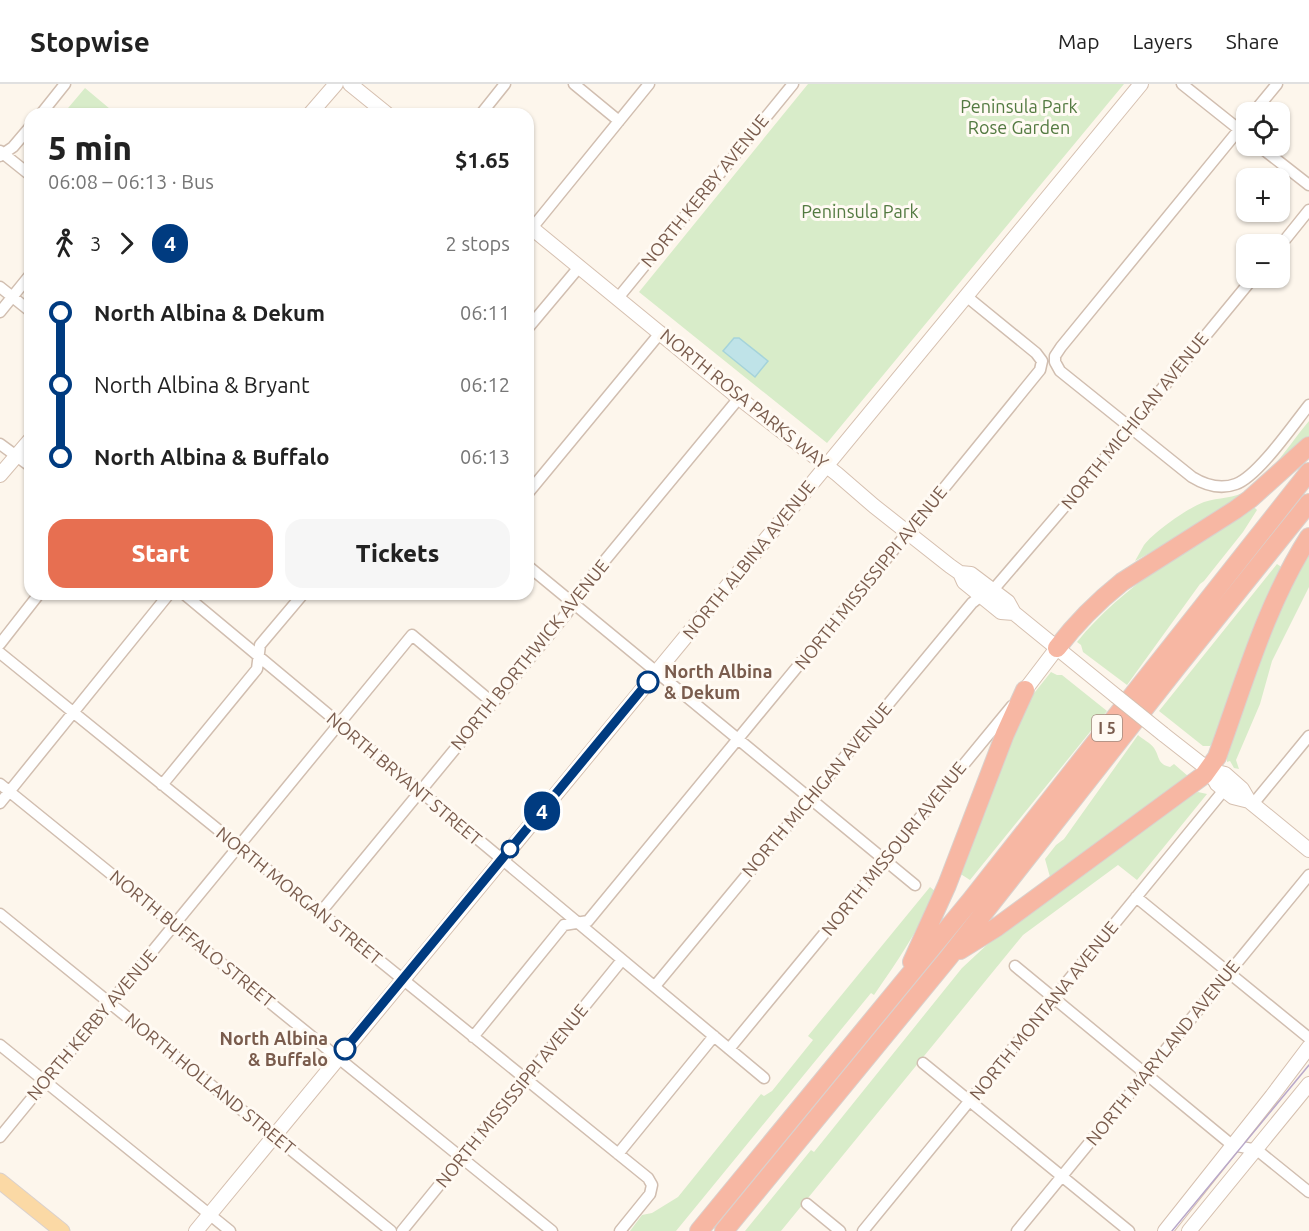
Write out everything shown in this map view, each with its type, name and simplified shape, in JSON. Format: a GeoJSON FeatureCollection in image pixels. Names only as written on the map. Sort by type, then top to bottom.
{"type":"FeatureCollection","features":[{"type":"Feature","properties":{"kind":"highway"},"geometry":{"type":"LineString","coordinates":[[1057,648],[1105,595],[1250,499],[1309,446]]}},
{"type":"Feature","properties":{"kind":"highway","name":"I 5"},"geometry":{"type":"LineString","coordinates":[[699,1231],[1023,835],[1309,472]]}},
{"type":"Feature","properties":{"kind":"highway","name":"I 5"},"geometry":{"type":"LineString","coordinates":[[724,1231],[949,957],[1176,667],[1309,503]]}},
{"type":"Feature","properties":{"kind":"highway"},"geometry":{"type":"LineString","coordinates":[[949,957],[997,927],[1201,779],[1209,770],[1217,757],[1276,600],[1290,569],[1309,537]]}},
{"type":"Feature","properties":{"kind":"highway"},"geometry":{"type":"LineString","coordinates":[[903,982],[947,885],[1005,734],[1025,690]]}},
{"type":"Feature","properties":{"kind":"main road"},"geometry":{"type":"LineString","coordinates":[[0,1181],[62,1231]]}},
{"type":"Feature","properties":{"kind":"street"},"geometry":{"type":"LineString","coordinates":[[46,108],[65,84]]}},
{"type":"Feature","properties":{"kind":"street"},"geometry":{"type":"LineString","coordinates":[[315,108],[336,84]]}},
{"type":"Feature","properties":{"kind":"street"},"geometry":{"type":"LineString","coordinates":[[350,84],[380,108]]}},
{"type":"Feature","properties":{"kind":"street"},"geometry":{"type":"LineString","coordinates":[[486,108],[505,84]]}},
{"type":"Feature","properties":{"kind":"street"},"geometry":{"type":"LineString","coordinates":[[574,84],[619,121]]}},
{"type":"Feature","properties":{"kind":"street"},"geometry":{"type":"LineString","coordinates":[[534,221],[649,84]]}},
{"type":"Feature","properties":{"kind":"street","name":"NORTH KERBY AVENUE"},"geometry":{"type":"LineString","coordinates":[[618,298],[793,84]]}},
{"type":"Feature","properties":{"kind":"street","name":"NORTH ALBINA AVENUE"},"geometry":{"type":"LineString","coordinates":[[196,1231],[1141,84]]}},
{"type":"Feature","properties":{"kind":"street"},"geometry":{"type":"LineString","coordinates":[[1182,84],[1236,123]]}},
{"type":"Feature","properties":{"kind":"street"},"geometry":{"type":"LineString","coordinates":[[1262,102],[1277,84]]}},
{"type":"Feature","properties":{"kind":"street"},"geometry":{"type":"LineString","coordinates":[[24,134],[14,147],[1,154],[24,171]]}},
{"type":"Feature","properties":{"kind":"street"},"geometry":{"type":"LineString","coordinates":[[1236,139],[1061,347],[1054,362],[1060,371],[1130,427],[1203,483],[1212,486],[1230,486],[1247,478],[1309,405]]}},
{"type":"Feature","properties":{"kind":"street"},"geometry":{"type":"LineString","coordinates":[[1272,156],[1309,185]]}},
{"type":"Feature","properties":{"kind":"street"},"geometry":{"type":"LineString","coordinates":[[1290,234],[1309,210]]}},
{"type":"Feature","properties":{"kind":"street","name":"NORTH ROSA PARKS WAY"},"geometry":{"type":"LineString","coordinates":[[534,229],[739,398],[960,573],[964,582],[987,593],[1001,612],[1014,613],[1209,770],[1217,784],[1224,790],[1233,797],[1251,803]]}},
{"type":"Feature","properties":{"kind":"street"},"geometry":{"type":"LineString","coordinates":[[534,321],[580,266]]}},
{"type":"Feature","properties":{"kind":"street"},"geometry":{"type":"LineString","coordinates":[[0,312],[24,283]]}},
{"type":"Feature","properties":{"kind":"street"},"geometry":{"type":"LineString","coordinates":[[0,287],[24,306]]}},
{"type":"Feature","properties":{"kind":"street","name":"NORTH MICHIGAN AVENUE"},"geometry":{"type":"LineString","coordinates":[[655,986],[974,600],[1000,584],[1245,288]]}},
{"type":"Feature","properties":{"kind":"street","name":"NORTH MISSISSIPPI AVENUE"},"geometry":{"type":"LineString","coordinates":[[473,1037],[564,926],[588,921],[1031,382],[1042,363],[1039,357],[966,296]]}},
{"type":"Feature","properties":{"kind":"street"},"geometry":{"type":"LineString","coordinates":[[534,486],[661,332]]}},
{"type":"Feature","properties":{"kind":"street","name":"NORTH BORTHWICK AVENUE"},"geometry":{"type":"LineString","coordinates":[[320,913],[567,613],[578,593],[739,398]]}},
{"type":"Feature","properties":{"kind":"street"},"geometry":{"type":"LineString","coordinates":[[0,444],[24,462]]}},
{"type":"Feature","properties":{"kind":"street"},"geometry":{"type":"LineString","coordinates":[[0,475],[24,447]]}},
{"type":"Feature","properties":{"kind":"street"},"geometry":{"type":"LineString","coordinates":[[534,571],[915,885]]}},
{"type":"Feature","properties":{"kind":"street"},"geometry":{"type":"LineString","coordinates":[[0,644],[34,600]]}},
{"type":"Feature","properties":{"kind":"street"},"geometry":{"type":"LineString","coordinates":[[0,803],[164,600]]}},
{"type":"Feature","properties":{"kind":"street","name":"NORTH BRYANT STREET"},"geometry":{"type":"LineString","coordinates":[[191,600],[764,1078]]}},
{"type":"Feature","properties":{"kind":"street"},"geometry":{"type":"LineString","coordinates":[[162,785],[257,669],[260,645],[298,600]]}},
{"type":"Feature","properties":{"kind":"street","name":"NORTH KERBY AVENUE"},"geometry":{"type":"LineString","coordinates":[[0,1137],[412,635],[493,703]]}},
{"type":"Feature","properties":{"kind":"street","name":"NORTH MISSOURI AVENUE"},"geometry":{"type":"LineString","coordinates":[[729,1049],[1025,690],[1057,648]]}},
{"type":"Feature","properties":{"kind":"street","name":"NORTH MORGAN STREET"},"geometry":{"type":"LineString","coordinates":[[0,653],[648,1178],[652,1185],[650,1194],[620,1231]]}},
{"type":"Feature","properties":{"kind":"street"},"geometry":{"type":"LineString","coordinates":[[1251,803],[1309,736]]}},
{"type":"Feature","properties":{"kind":"street","name":"NORTH ROSA PARKS WAY"},"geometry":{"type":"LineString","coordinates":[[1209,770],[1225,774],[1242,789],[1251,803],[1309,850]]}},
{"type":"Feature","properties":{"kind":"street","name":"NORTH BUFFALO STREET"},"geometry":{"type":"LineString","coordinates":[[0,784],[552,1231]]}},
{"type":"Feature","properties":{"kind":"street","name":"NORTH MONTANA AVENUE"},"geometry":{"type":"LineString","coordinates":[[863,1231],[1224,790]]}},
{"type":"Feature","properties":{"kind":"street","name":"NORTH MARYLAND AVENUE"},"geometry":{"type":"LineString","coordinates":[[1017,1231],[1309,875]]}},
{"type":"Feature","properties":{"kind":"street"},"geometry":{"type":"LineString","coordinates":[[1136,897],[1309,1038]]}},
{"type":"Feature","properties":{"kind":"street","name":"NORTH HOLLAND STREET"},"geometry":{"type":"LineString","coordinates":[[0,914],[391,1231]]}},
{"type":"Feature","properties":{"kind":"street","name":"NORTH MISSISSIPPI AVENUE"},"geometry":{"type":"LineString","coordinates":[[402,1231],[622,960]]}},
{"type":"Feature","properties":{"kind":"street"},"geometry":{"type":"LineString","coordinates":[[1015,966],[1232,1145],[1257,1150],[1309,1192]]}},
{"type":"Feature","properties":{"kind":"street"},"geometry":{"type":"LineString","coordinates":[[618,1154],[714,1036]]}},
{"type":"Feature","properties":{"kind":"street"},"geometry":{"type":"LineString","coordinates":[[0,1045],[230,1231]]}},
{"type":"Feature","properties":{"kind":"street"},"geometry":{"type":"LineString","coordinates":[[1165,1231],[1309,1047]]}},
{"type":"Feature","properties":{"kind":"street"},"geometry":{"type":"LineString","coordinates":[[923,1063],[1129,1231]]}},
{"type":"Feature","properties":{"kind":"street"},"geometry":{"type":"LineString","coordinates":[[1189,1231],[1309,1084]]}},
{"type":"Feature","properties":{"kind":"street"},"geometry":{"type":"LineString","coordinates":[[807,1203],[840,1231]]}},
{"type":"Feature","properties":{"kind":"green space","name":"Peninsula Park"},"geometry":{"type":"Polygon","coordinates":[[[808,84],[1124,84],[827,443],[639,292],[808,84]]]}},
{"type":"Feature","properties":{"kind":"green space"},"geometry":{"type":"Polygon","coordinates":[[[85,88],[109,108],[68,108],[85,88]]]}},
{"type":"Feature","properties":{"kind":"green space"},"geometry":{"type":"Polygon","coordinates":[[[1309,421],[1309,437],[1274,473],[1184,534],[1135,561],[1149,539],[1181,515],[1204,502],[1243,493],[1256,484],[1273,467],[1309,421]]]}},
{"type":"Feature","properties":{"kind":"green space"},"geometry":{"type":"Polygon","coordinates":[[[1252,505],[1257,510],[1243,532],[1200,584],[1127,685],[1083,652],[1081,645],[1077,642],[1116,602],[1160,567],[1252,505]]]}},
{"type":"Feature","properties":{"kind":"green space"},"geometry":{"type":"Polygon","coordinates":[[[1309,546],[1309,587],[1272,661],[1260,704],[1236,760],[1239,769],[1234,768],[1230,761],[1227,762],[1227,750],[1258,659],[1309,546]]]}},
{"type":"Feature","properties":{"kind":"green space"},"geometry":{"type":"Polygon","coordinates":[[[1277,564],[1283,568],[1214,742],[1210,746],[1203,746],[1159,711],[1277,564]]]}},
{"type":"Feature","properties":{"kind":"green space"},"geometry":{"type":"Polygon","coordinates":[[[1051,672],[1062,675],[1107,711],[970,880],[959,873],[1006,749],[1031,697],[1051,672]]]}},
{"type":"Feature","properties":{"kind":"green space"},"geometry":{"type":"Polygon","coordinates":[[[1138,735],[1153,746],[1163,764],[1170,767],[1174,764],[1189,777],[1050,877],[1045,859],[1064,839],[1138,735]]]}},
{"type":"Feature","properties":{"kind":"green space"},"geometry":{"type":"Polygon","coordinates":[[[1198,792],[1207,794],[1137,880],[1118,865],[1023,935],[781,1231],[745,1231],[811,1150],[814,1152],[962,968],[1005,928],[1198,792]]]}},
{"type":"Feature","properties":{"kind":"green space"},"geometry":{"type":"Polygon","coordinates":[[[930,887],[936,892],[929,906],[874,995],[871,993],[676,1231],[630,1231],[642,1215],[652,1213],[678,1197],[761,1094],[764,1096],[772,1091],[813,1040],[808,1036],[930,887]]]}},
{"type":"Feature","properties":{"kind":"water"},"geometry":{"type":"Polygon","coordinates":[[[734,338],[739,338],[768,361],[755,377],[723,351],[734,338]]]}},
{"type":"Feature","properties":{"kind":"tram line"},"geometry":{"type":"LineString","coordinates":[[1172,1231],[1309,1065]]}},
{"type":"Feature","properties":{"kind":"bus line","name":"4"},"geometry":{"type":"LineString","coordinates":[[345,1049],[648,682]]}},
{"type":"Feature","properties":{"kind":"place","name":"North Albina & Dekum"},"geometry":{"type":"Point","coordinates":[648,682]}},
{"type":"Feature","properties":{"kind":"place","name":"North Albina & Buffalo"},"geometry":{"type":"Point","coordinates":[345,1049]}},
{"type":"Feature","properties":{"kind":"park label","name":"Peninsula Park Rose Garden"},"geometry":{"type":"Point","coordinates":[1019,117]}}]}
